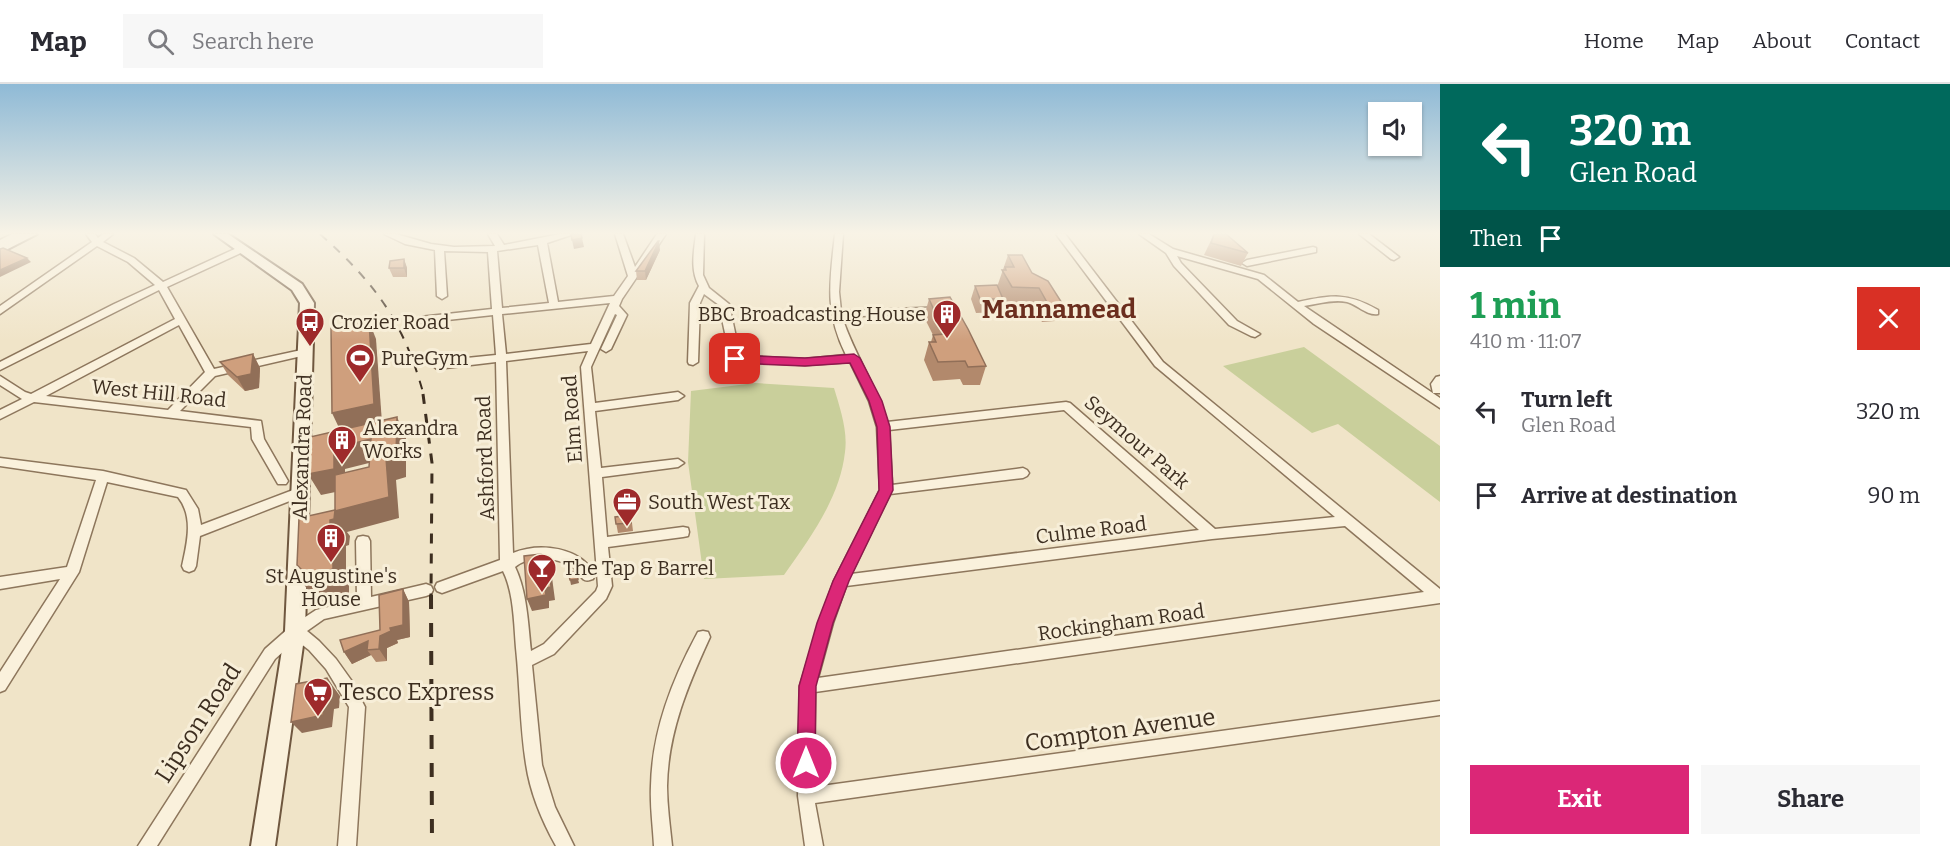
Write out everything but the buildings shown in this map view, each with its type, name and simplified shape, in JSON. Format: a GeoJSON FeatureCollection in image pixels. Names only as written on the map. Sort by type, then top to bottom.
{"type":"FeatureCollection","features":[{"type":"Feature","properties":{"kind":"main road","name":"Alexandra Road"},"geometry":{"type":"LineString","coordinates":[[263,846],[295,631],[289,489],[306,352],[307,303],[297,287],[272,270]]}},
{"type":"Feature","properties":{"kind":"street"},"geometry":{"type":"LineString","coordinates":[[0,311],[57,270]]}},
{"type":"Feature","properties":{"kind":"street"},"geometry":{"type":"LineString","coordinates":[[142,270],[161,285],[211,373]]}},
{"type":"Feature","properties":{"kind":"street"},"geometry":{"type":"LineString","coordinates":[[0,366],[196,270]]}},
{"type":"Feature","properties":{"kind":"street"},"geometry":{"type":"LineString","coordinates":[[440,270],[442,296]]}},
{"type":"Feature","properties":{"kind":"street","name":"Ashford Road"},"geometry":{"type":"LineString","coordinates":[[497,270],[507,566],[513,572],[525,661],[534,764],[550,819],[565,846]]}},
{"type":"Feature","properties":{"kind":"street"},"geometry":{"type":"LineString","coordinates":[[547,270],[554,306]]}},
{"type":"Feature","properties":{"kind":"street"},"geometry":{"type":"LineString","coordinates":[[631,270],[633,276]]}},
{"type":"Feature","properties":{"kind":"street","name":"Elm Road"},"geometry":{"type":"LineString","coordinates":[[525,661],[549,649],[601,595],[605,586],[586,367],[601,348],[615,302],[637,270]]}},
{"type":"Feature","properties":{"kind":"street"},"geometry":{"type":"LineString","coordinates":[[693,362],[695,303],[700,284],[700,270]]}},
{"type":"Feature","properties":{"kind":"street"},"geometry":{"type":"LineString","coordinates":[[814,846],[806,796],[808,686],[825,623],[841,581],[886,490],[883,427],[875,401],[839,327],[834,292],[836,270]]}},
{"type":"Feature","properties":{"kind":"street"},"geometry":{"type":"LineString","coordinates":[[1087,270],[1159,364],[1345,521],[1439,596]]}},
{"type":"Feature","properties":{"kind":"street"},"geometry":{"type":"LineString","coordinates":[[1183,270],[1233,323],[1255,334]]}},
{"type":"Feature","properties":{"kind":"street"},"geometry":{"type":"LineString","coordinates":[[1234,270],[1267,281],[1297,305],[1436,389],[1440,404]]}},
{"type":"Feature","properties":{"kind":"street"},"geometry":{"type":"LineString","coordinates":[[1247,270],[1249,274]]}},
{"type":"Feature","properties":{"kind":"street"},"geometry":{"type":"LineString","coordinates":[[700,284],[724,304],[735,359],[805,362],[854,358]]}},
{"type":"Feature","properties":{"kind":"street"},"geometry":{"type":"LineString","coordinates":[[1297,305],[1336,297],[1348,298],[1374,312]]}},
{"type":"Feature","properties":{"kind":"street"},"geometry":{"type":"LineString","coordinates":[[420,320],[615,302]]}},
{"type":"Feature","properties":{"kind":"street"},"geometry":{"type":"LineString","coordinates":[[836,314],[949,308],[953,317]]}},
{"type":"Feature","properties":{"kind":"street"},"geometry":{"type":"LineString","coordinates":[[0,416],[181,320]]}},
{"type":"Feature","properties":{"kind":"street"},"geometry":{"type":"LineString","coordinates":[[437,365],[601,348]]}},
{"type":"Feature","properties":{"kind":"street"},"geometry":{"type":"LineString","coordinates":[[172,413],[211,373],[306,352]]}},
{"type":"Feature","properties":{"kind":"street","name":"West Hill Road"},"geometry":{"type":"LineString","coordinates":[[0,380],[21,395],[32,398],[256,424],[258,439],[289,489]]}},
{"type":"Feature","properties":{"kind":"street"},"geometry":{"type":"LineString","coordinates":[[589,408],[678,396]]}},
{"type":"Feature","properties":{"kind":"street","name":"Seymour Park"},"geometry":{"type":"LineString","coordinates":[[883,427],[1066,406],[1212,534]]}},
{"type":"Feature","properties":{"kind":"street"},"geometry":{"type":"LineString","coordinates":[[0,462],[103,476],[182,493],[189,500],[195,534],[189,566]]}},
{"type":"Feature","properties":{"kind":"street"},"geometry":{"type":"LineString","coordinates":[[595,473],[678,463]]}},
{"type":"Feature","properties":{"kind":"street"},"geometry":{"type":"LineString","coordinates":[[886,490],[1023,474]]}},
{"type":"Feature","properties":{"kind":"street"},"geometry":{"type":"LineString","coordinates":[[0,684],[72,572],[103,476]]}},
{"type":"Feature","properties":{"kind":"street"},"geometry":{"type":"LineString","coordinates":[[195,534],[289,489]]}},
{"type":"Feature","properties":{"kind":"street","name":"Culme Road"},"geometry":{"type":"LineString","coordinates":[[841,581],[1212,534],[1345,521]]}},
{"type":"Feature","properties":{"kind":"street"},"geometry":{"type":"LineString","coordinates":[[601,543],[683,532]]}},
{"type":"Feature","properties":{"kind":"street"},"geometry":{"type":"LineString","coordinates":[[363,541],[364,603]]}},
{"type":"Feature","properties":{"kind":"street"},"geometry":{"type":"LineString","coordinates":[[442,587],[461,582],[498,566],[507,566],[520,556],[556,555],[584,567],[588,575]]}},
{"type":"Feature","properties":{"kind":"street"},"geometry":{"type":"LineString","coordinates":[[0,583],[72,572]]}},
{"type":"Feature","properties":{"kind":"street","name":"Lipson Road"},"geometry":{"type":"LineString","coordinates":[[147,846],[270,654],[295,631],[321,614],[426,590]]}},
{"type":"Feature","properties":{"kind":"street","name":"Rockingham Road"},"geometry":{"type":"LineString","coordinates":[[808,686],[1439,596]]}},
{"type":"Feature","properties":{"kind":"street"},"geometry":{"type":"LineString","coordinates":[[295,631],[311,640],[350,691],[357,707],[348,846]]}},
{"type":"Feature","properties":{"kind":"street"},"geometry":{"type":"LineString","coordinates":[[663,846],[659,785],[669,717],[690,660],[703,637]]}},
{"type":"Feature","properties":{"kind":"street","name":"Compton Avenue"},"geometry":{"type":"LineString","coordinates":[[806,796],[1440,708]]}},
{"type":"Feature","properties":{"kind":"green space"},"geometry":{"type":"Polygon","coordinates":[[[1304,347],[1440,446],[1440,502],[1338,424],[1312,433],[1223,366],[1304,347]]]}},
{"type":"Feature","properties":{"kind":"green space"},"geometry":{"type":"Polygon","coordinates":[[[755,383],[834,388],[845,436],[842,469],[822,517],[784,575],[704,579],[688,462],[691,391],[755,383]]]}},
{"type":"Feature","properties":{"kind":"railway"},"geometry":{"type":"LineString","coordinates":[[357,270],[386,306],[397,325],[407,346],[424,396]]}},
{"type":"Feature","properties":{"kind":"railway"},"geometry":{"type":"LineString","coordinates":[[423,394],[432,463],[431,596]]}},
{"type":"Feature","properties":{"kind":"railway"},"geometry":{"type":"LineString","coordinates":[[431,596],[432,846]]}},
{"type":"Feature","properties":{"kind":"place","name":"BBC Broadcasting House"},"geometry":{"type":"Point","coordinates":[947,340]}},
{"type":"Feature","properties":{"kind":"place","name":"Crozier Road"},"geometry":{"type":"Point","coordinates":[310,348]}},
{"type":"Feature","properties":{"kind":"place","name":"PureGym"},"geometry":{"type":"Point","coordinates":[360,384]}},
{"type":"Feature","properties":{"kind":"place","name":"Alexandra Works"},"geometry":{"type":"Point","coordinates":[342,466]}},
{"type":"Feature","properties":{"kind":"place","name":"South West Tax"},"geometry":{"type":"Point","coordinates":[627,528]}},
{"type":"Feature","properties":{"kind":"place","name":"St Augustine's House"},"geometry":{"type":"Point","coordinates":[331,564]}},
{"type":"Feature","properties":{"kind":"place","name":"The Tap & Barrel"},"geometry":{"type":"Point","coordinates":[542,594]}},
{"type":"Feature","properties":{"kind":"place","name":"Tesco Express"},"geometry":{"type":"Point","coordinates":[318,718]}},
{"type":"Feature","properties":{"kind":"district","name":"Mannamead"},"geometry":{"type":"Point","coordinates":[1059,309]}},
{"type":"Feature","properties":{"kind":"route"},"geometry":{"type":"LineString","coordinates":[[735,359],[805,362],[854,358],[875,401],[883,427],[886,490],[870,527],[841,581],[825,623],[808,686],[806,763]]}}]}
